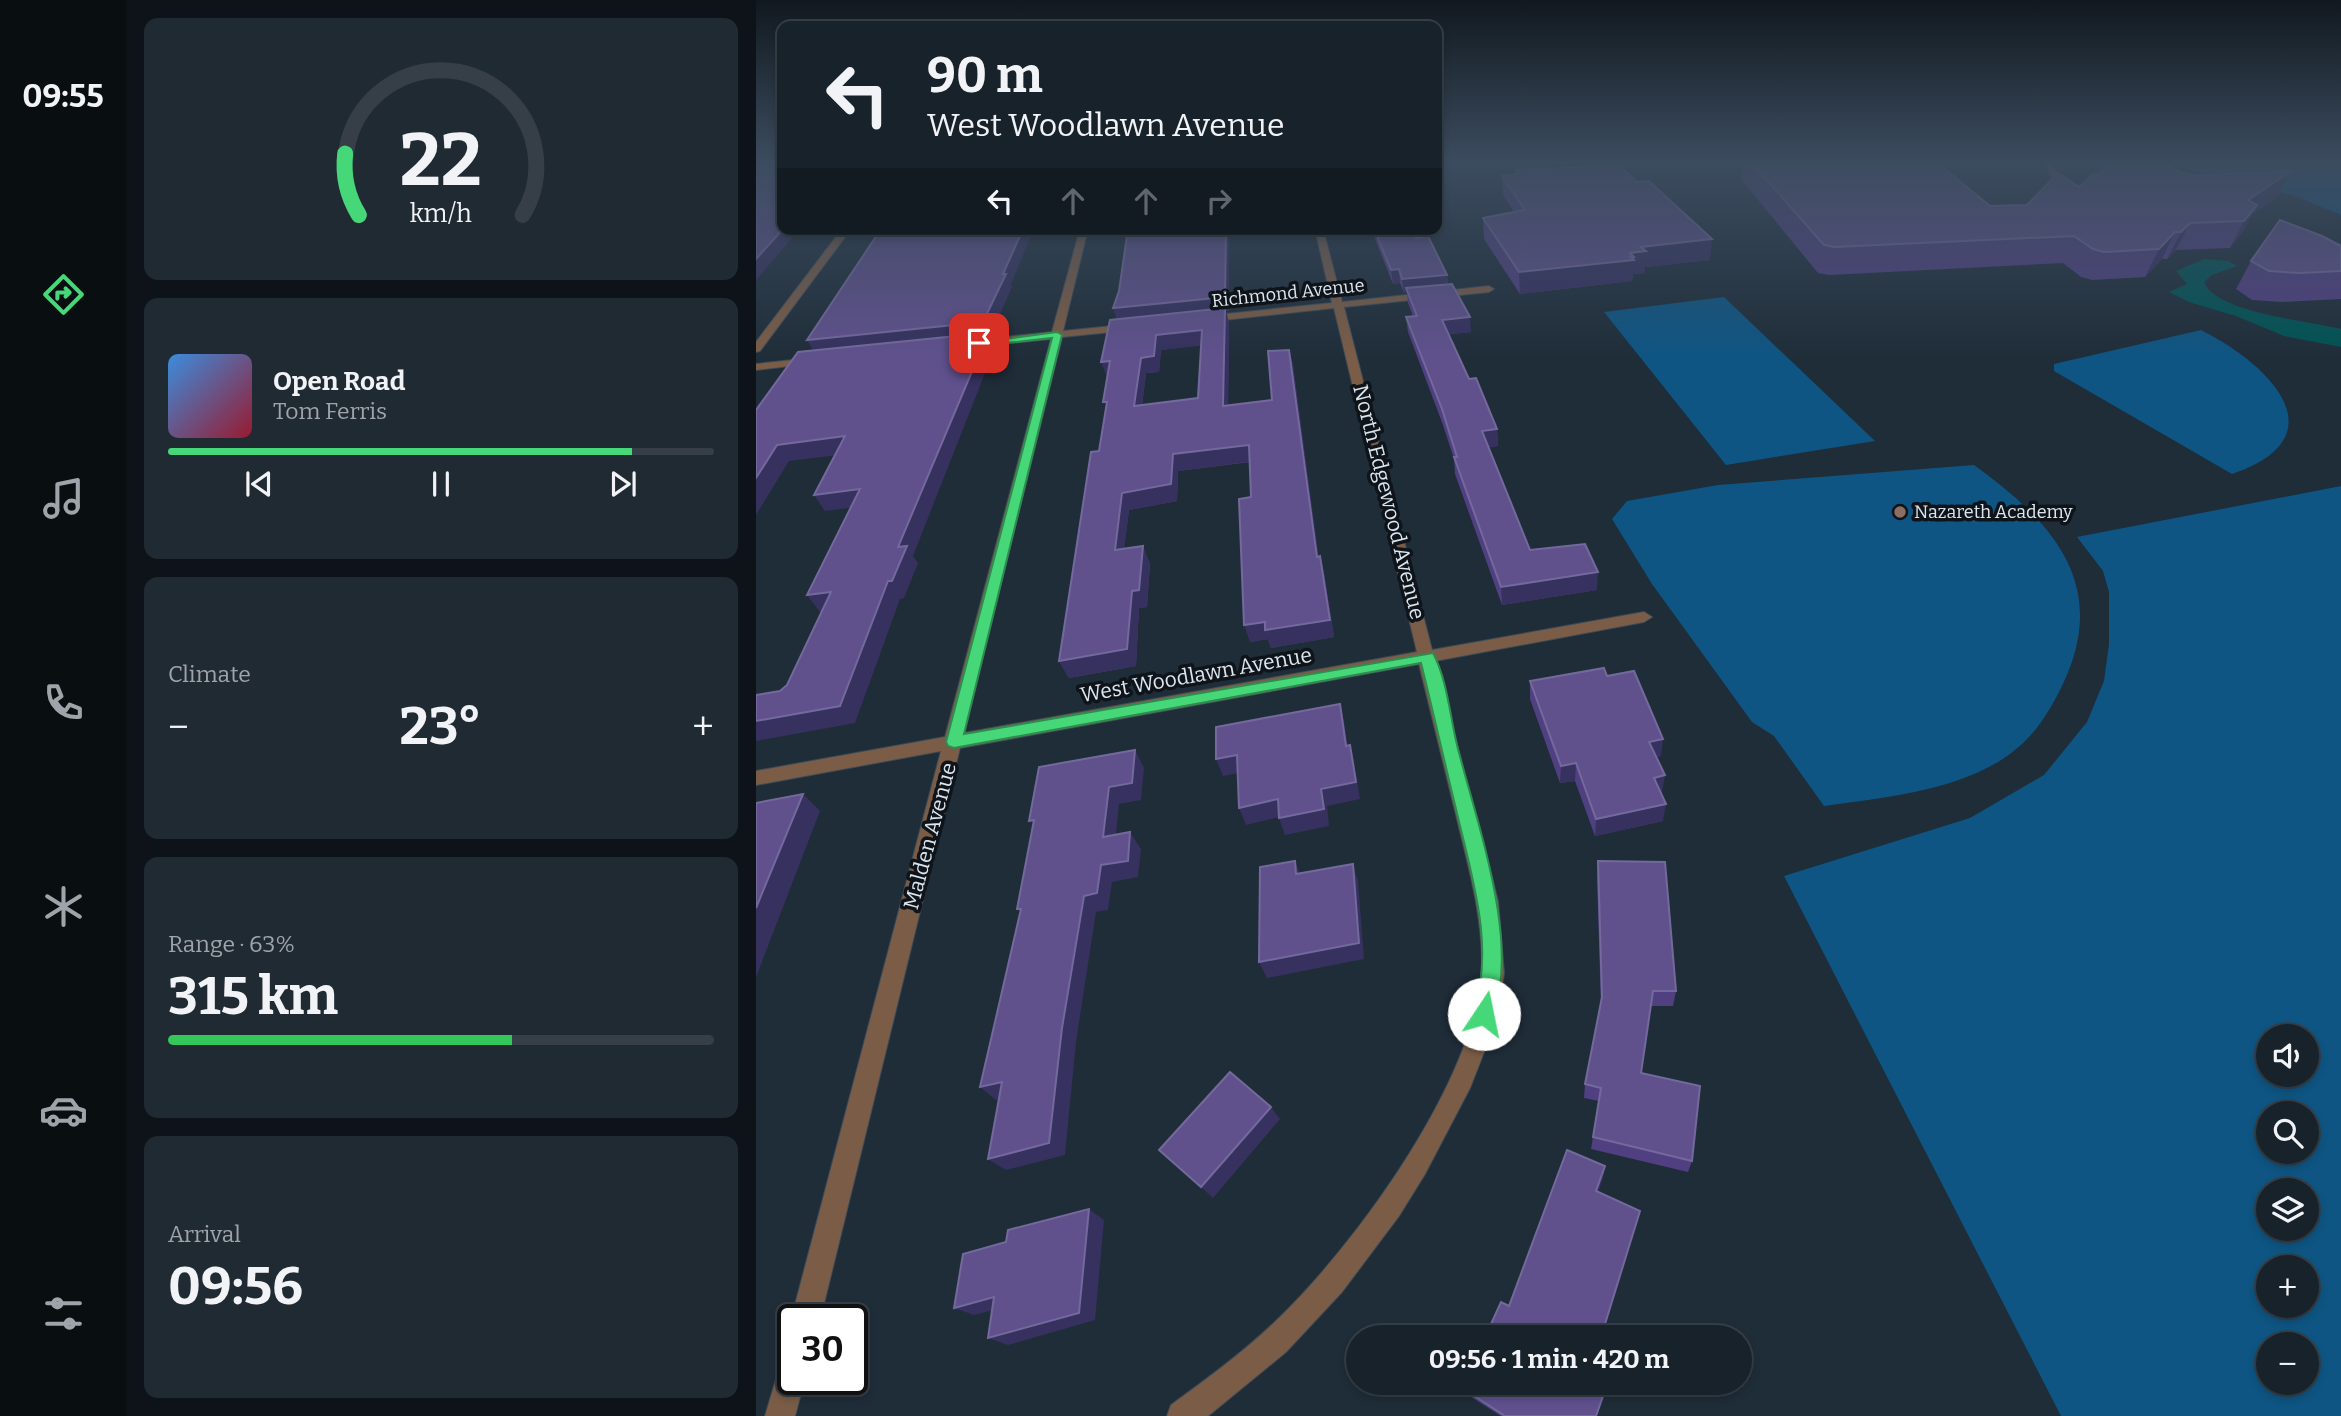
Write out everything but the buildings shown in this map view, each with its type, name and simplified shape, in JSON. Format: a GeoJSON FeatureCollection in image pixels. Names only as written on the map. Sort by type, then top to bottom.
{"type":"FeatureCollection","features":[{"type":"Feature","properties":{"kind":"street"},"geometry":{"type":"LineString","coordinates":[[756,349],[842,235]]}},
{"type":"Feature","properties":{"kind":"street","name":"Malden Avenue"},"geometry":{"type":"LineString","coordinates":[[809,1304],[1082,235]]}},
{"type":"Feature","properties":{"kind":"street","name":"North Edgewood Avenue"},"geometry":{"type":"LineString","coordinates":[[1182,1416],[1238,1375],[1304,1314],[1362,1243],[1409,1175],[1449,1107],[1490,995],[1492,945],[1487,901],[1321,235]]}},
{"type":"Feature","properties":{"kind":"street","name":"Richmond Avenue"},"geometry":{"type":"LineString","coordinates":[[1193,320],[1489,289]]}},
{"type":"Feature","properties":{"kind":"street"},"geometry":{"type":"LineString","coordinates":[[949,346],[1138,326]]}},
{"type":"Feature","properties":{"kind":"street"},"geometry":{"type":"LineString","coordinates":[[756,367],[825,359]]}},
{"type":"Feature","properties":{"kind":"street","name":"West Woodlawn Avenue"},"geometry":{"type":"LineString","coordinates":[[756,778],[1644,617]]}},
{"type":"Feature","properties":{"kind":"street"},"geometry":{"type":"LineString","coordinates":[[780,1416],[785,1395]]}},
{"type":"Feature","properties":{"kind":"shaded area"},"geometry":{"type":"Polygon","coordinates":[[[2204,259],[2228,261],[2237,266],[2212,275],[2204,282],[2212,293],[2226,301],[2265,314],[2341,329],[2341,347],[2284,336],[2236,316],[2189,302],[2169,292],[2187,284],[2176,271],[2204,259]]]}},
{"type":"Feature","properties":{"kind":"shaded area"},"geometry":{"type":"Polygon","coordinates":[[[1724,297],[1875,441],[1726,465],[1604,312],[1724,297]]]}},
{"type":"Feature","properties":{"kind":"shaded area"},"geometry":{"type":"Polygon","coordinates":[[[2201,330],[2251,362],[2270,381],[2284,401],[2289,421],[2283,441],[2265,459],[2232,474],[2054,371],[2054,364],[2201,330]]]}},
{"type":"Feature","properties":{"kind":"shaded area"},"geometry":{"type":"Polygon","coordinates":[[[1974,465],[2028,509],[2049,533],[2066,559],[2077,587],[2080,617],[2076,650],[2062,686],[2050,709],[2028,738],[1998,762],[1936,787],[1824,806],[1774,736],[1752,722],[1652,584],[1612,519],[1627,501],[1718,485],[1974,465]]]}},
{"type":"Feature","properties":{"kind":"shaded area"},"geometry":{"type":"Polygon","coordinates":[[[2341,486],[2341,1416],[2061,1416],[1784,876],[1970,818],[2044,775],[2087,722],[2104,681],[2109,644],[2109,592],[2103,571],[2077,537],[2341,486]]]}},
{"type":"Feature","properties":{"kind":"place","name":"Nazareth Academy"},"geometry":{"type":"Point","coordinates":[1900,512]}},
{"type":"Feature","properties":{"kind":"route"},"geometry":{"type":"LineString","coordinates":[[979,343],[1057,335],[954,742],[1427,656],[1487,901],[1492,945],[1490,995],[1484,1014]]}}]}
